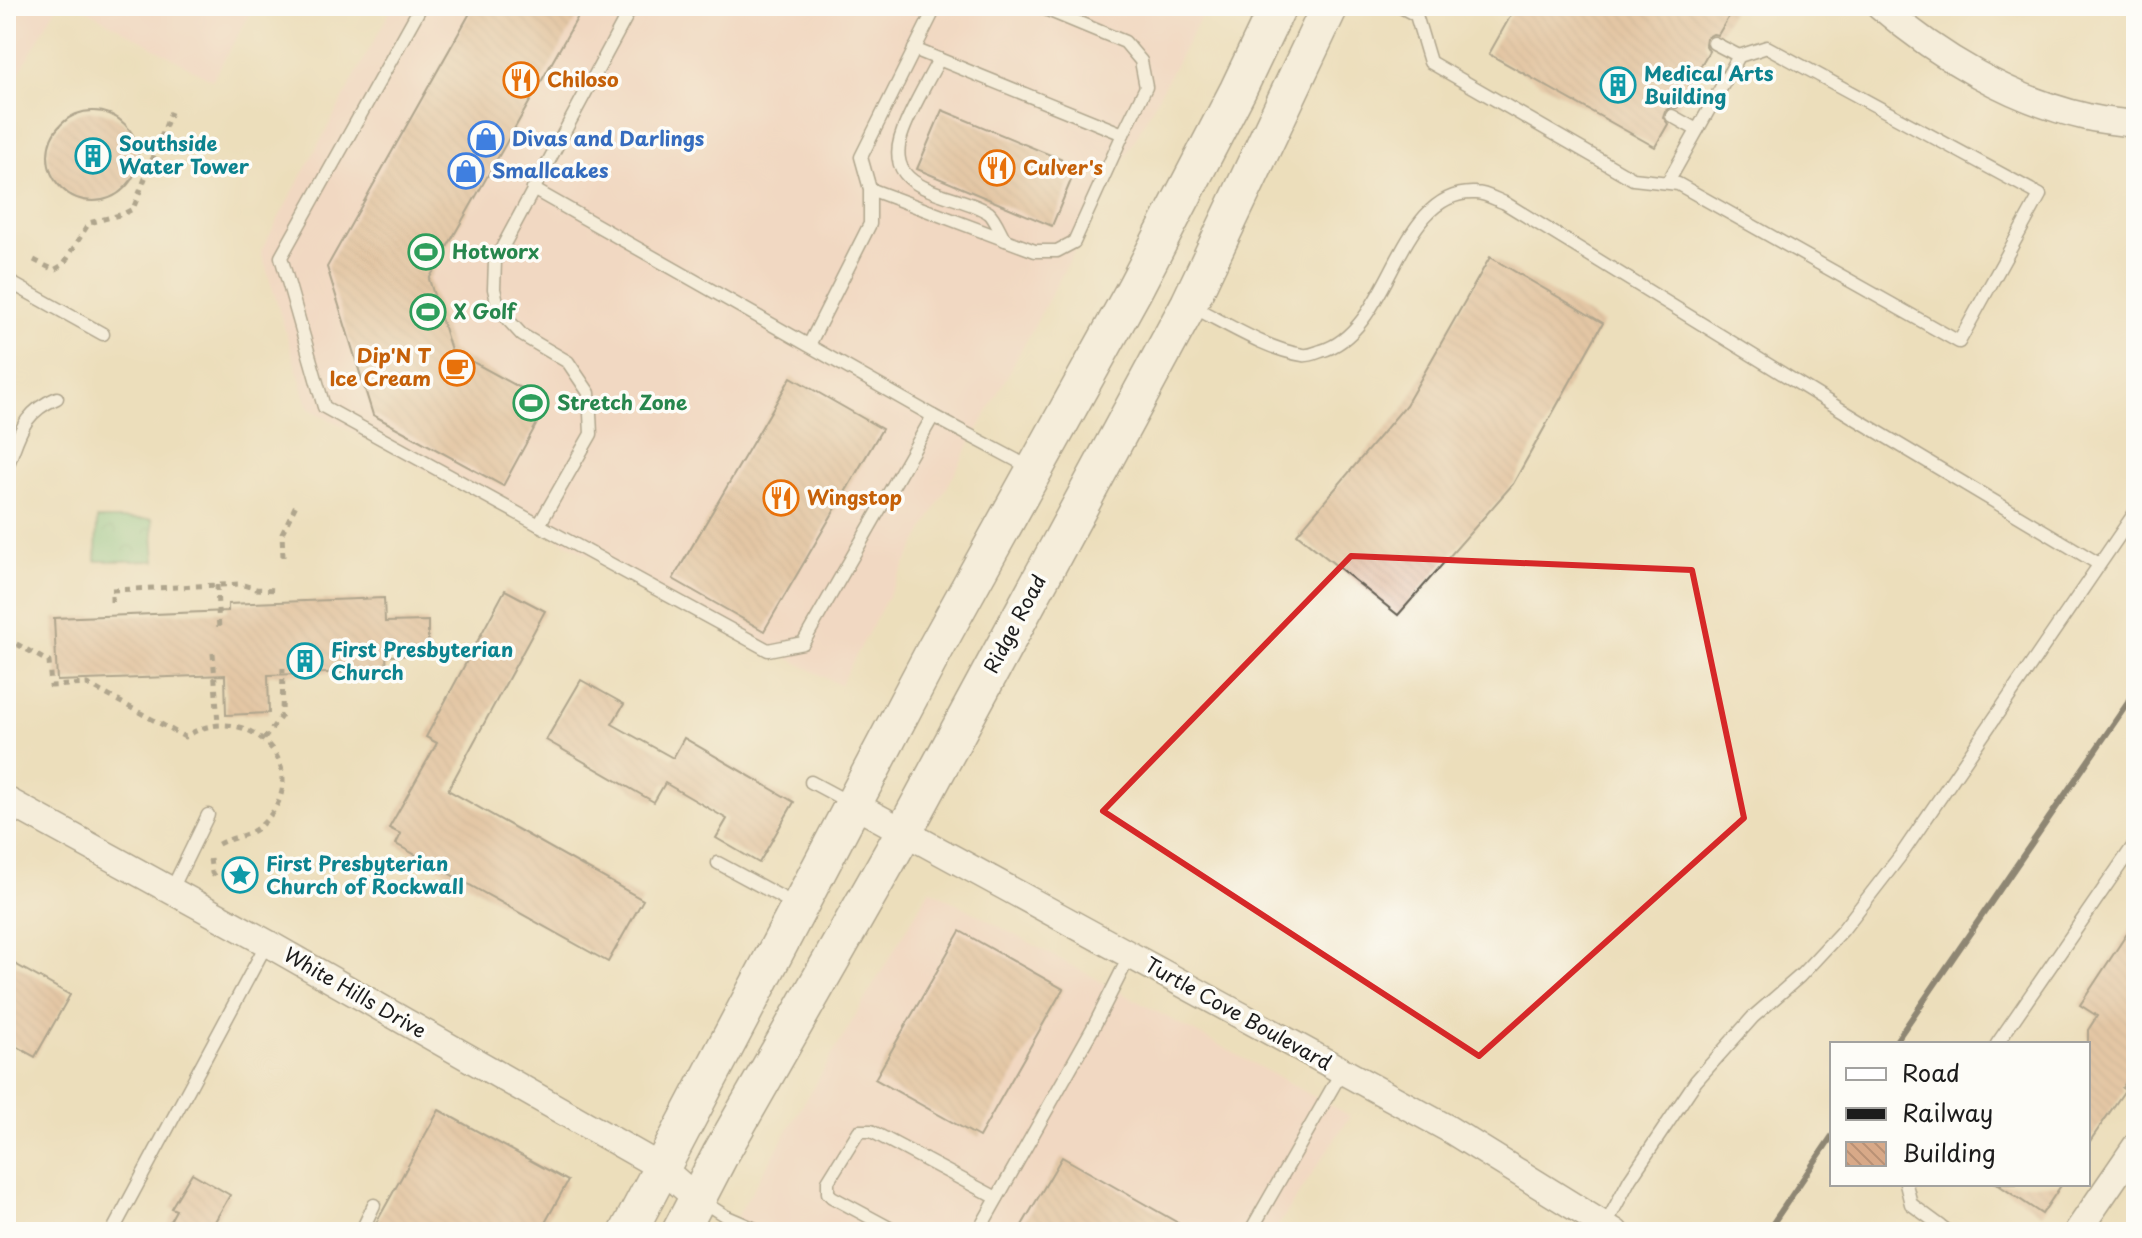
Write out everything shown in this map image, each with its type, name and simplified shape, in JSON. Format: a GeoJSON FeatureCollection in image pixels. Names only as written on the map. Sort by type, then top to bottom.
{"type":"FeatureCollection","features":[{"type":"Feature","properties":{"kind":"main road"},"geometry":{"type":"LineString","coordinates":[[628,1232],[934,651],[1134,290],[1278,6]]}},
{"type":"Feature","properties":{"kind":"main road","name":"Ridge Road"},"geometry":{"type":"LineString","coordinates":[[680,1232],[904,832],[1189,304],[1330,6]]}},
{"type":"Feature","properties":{"kind":"street"},"geometry":{"type":"LineString","coordinates":[[1880,6],[1908,30],[1975,73],[2024,95],[2087,117],[2136,124]]}},
{"type":"Feature","properties":{"kind":"street","name":"White Hills Drive"},"geometry":{"type":"LineString","coordinates":[[6,800],[267,943],[662,1168],[697,1199]]}},
{"type":"Feature","properties":{"kind":"street","name":"Turtle Cove Boulevard"},"geometry":{"type":"LineString","coordinates":[[855,805],[1447,1128],[1610,1229]]}},
{"type":"Feature","properties":{"kind":"street"},"geometry":{"type":"LineString","coordinates":[[2077,1232],[2134,1153]]}},
{"type":"Feature","properties":{"kind":"lane"},"geometry":{"type":"LineString","coordinates":[[421,6],[281,257],[324,407],[768,650],[803,643],[933,416]]}},
{"type":"Feature","properties":{"kind":"lane"},"geometry":{"type":"LineString","coordinates":[[539,525],[591,434],[587,389],[568,362],[522,335],[499,310],[494,289],[495,261],[632,6]]}},
{"type":"Feature","properties":{"kind":"lane"},"geometry":{"type":"LineString","coordinates":[[809,345],[870,224],[870,189],[861,157],[936,6]]}},
{"type":"Feature","properties":{"kind":"lane"},"geometry":{"type":"LineString","coordinates":[[870,189],[1035,251],[1057,251],[1074,242],[1146,87],[1141,61],[1125,42],[1038,6]]}},
{"type":"Feature","properties":{"kind":"lane"},"geometry":{"type":"LineString","coordinates":[[1399,6],[1416,15],[1430,62],[1633,179],[1678,184],[1959,342],[2040,195],[1767,47],[1739,56],[1668,182]]}},
{"type":"Feature","properties":{"kind":"lane"},"geometry":{"type":"LineString","coordinates":[[1714,43],[1739,56]]}},
{"type":"Feature","properties":{"kind":"lane"},"geometry":{"type":"LineString","coordinates":[[914,49],[1123,134]]}},
{"type":"Feature","properties":{"kind":"lane"},"geometry":{"type":"LineString","coordinates":[[939,59],[902,133],[898,151],[902,168],[916,185],[990,214],[1005,240]]}},
{"type":"Feature","properties":{"kind":"lane"},"geometry":{"type":"LineString","coordinates":[[1672,116],[1697,130]]}},
{"type":"Feature","properties":{"kind":"lane"},"geometry":{"type":"LineString","coordinates":[[533,189],[933,416],[1033,469]]}},
{"type":"Feature","properties":{"kind":"lane"},"geometry":{"type":"LineString","coordinates":[[1189,304],[1278,348],[1306,356],[1334,348],[1356,330],[1422,219],[1444,199],[1477,193],[1505,203],[2099,564]]}},
{"type":"Feature","properties":{"kind":"lane"},"geometry":{"type":"LineString","coordinates":[[6,280],[103,334]]}},
{"type":"Feature","properties":{"kind":"lane"},"geometry":{"type":"LineString","coordinates":[[6,469],[27,417],[40,405],[57,398]]}},
{"type":"Feature","properties":{"kind":"lane"},"geometry":{"type":"LineString","coordinates":[[1610,1229],[1630,1179],[1696,1081],[1753,1017],[1800,976],[1842,931],[1901,855],[2134,514]]}},
{"type":"Feature","properties":{"kind":"lane"},"geometry":{"type":"LineString","coordinates":[[811,782],[855,805]]}},
{"type":"Feature","properties":{"kind":"lane"},"geometry":{"type":"LineString","coordinates":[[171,891],[208,815]]}},
{"type":"Feature","properties":{"kind":"lane"},"geometry":{"type":"LineString","coordinates":[[1998,1042],[2136,842]]}},
{"type":"Feature","properties":{"kind":"lane"},"geometry":{"type":"LineString","coordinates":[[718,863],[800,907]]}},
{"type":"Feature","properties":{"kind":"lane"},"geometry":{"type":"LineString","coordinates":[[112,1232],[267,943]]}},
{"type":"Feature","properties":{"kind":"lane"},"geometry":{"type":"LineString","coordinates":[[978,1232],[1094,1026],[1130,955]]}},
{"type":"Feature","properties":{"kind":"lane"},"geometry":{"type":"LineString","coordinates":[[1250,1232],[1342,1071]]}},
{"type":"Feature","properties":{"kind":"lane"},"geometry":{"type":"LineString","coordinates":[[897,1232],[828,1193],[828,1181],[859,1131],[871,1131],[997,1198]]}},
{"type":"Feature","properties":{"kind":"lane"},"geometry":{"type":"LineString","coordinates":[[1906,1186],[1911,1204],[1949,1232]]}},
{"type":"Feature","properties":{"kind":"lane"},"geometry":{"type":"LineString","coordinates":[[697,1199],[727,1217],[762,1232]]}},
{"type":"Feature","properties":{"kind":"lane"},"geometry":{"type":"LineString","coordinates":[[361,1232],[374,1205]]}},
{"type":"Feature","properties":{"kind":"path"},"geometry":{"type":"LineString","coordinates":[[34,260],[54,270],[63,265],[89,223],[133,209],[171,112]]}},
{"type":"Feature","properties":{"kind":"path"},"geometry":{"type":"LineString","coordinates":[[283,557],[282,533],[297,503]]}},
{"type":"Feature","properties":{"kind":"path"},"geometry":{"type":"LineString","coordinates":[[112,602],[112,590],[240,584],[277,590]]}},
{"type":"Feature","properties":{"kind":"path"},"geometry":{"type":"LineString","coordinates":[[217,585],[219,631]]}},
{"type":"Feature","properties":{"kind":"path"},"geometry":{"type":"LineString","coordinates":[[6,638],[49,662],[51,686],[87,684],[185,737],[218,724],[244,728],[264,739],[274,750],[282,776],[278,804],[268,819],[249,835],[216,844],[210,860],[217,880]]}},
{"type":"Feature","properties":{"kind":"path"},"geometry":{"type":"LineString","coordinates":[[213,653],[218,724]]}},
{"type":"Feature","properties":{"kind":"path"},"geometry":{"type":"LineString","coordinates":[[264,739],[282,715],[283,668]]}},
{"type":"Feature","properties":{"kind":"highlighted area"},"geometry":{"type":"Polygon","coordinates":[[[1351,556],[1692,570],[1744,818],[1479,1056],[1103,811],[1351,556]]]}},
{"type":"Feature","properties":{"kind":"shaded area"},"geometry":{"type":"Polygon","coordinates":[[[6,6],[57,6],[6,96],[6,6]]]}},
{"type":"Feature","properties":{"kind":"shaded area"},"geometry":{"type":"Polygon","coordinates":[[[79,6],[255,6],[212,80],[79,6]]]}},
{"type":"Feature","properties":{"kind":"shaded area"},"geometry":{"type":"Polygon","coordinates":[[[393,6],[1207,6],[840,685],[309,409],[261,251],[393,6]]]}},
{"type":"Feature","properties":{"kind":"shaded area"},"geometry":{"type":"Polygon","coordinates":[[[930,889],[1350,1116],[1274,1232],[728,1232],[930,889]]]}},
{"type":"Feature","properties":{"kind":"green space"},"geometry":{"type":"Polygon","coordinates":[[[97,519],[152,519],[155,561],[96,561],[97,519]]]}},
{"type":"Feature","properties":{"kind":"building"},"geometry":{"type":"Polygon","coordinates":[[[474,6],[584,6],[429,279],[451,350],[548,403],[503,486],[373,415],[327,267],[474,6]]]}},
{"type":"Feature","properties":{"kind":"building","name":"Medical Arts Building"},"geometry":{"type":"Polygon","coordinates":[[[1516,6],[1735,6],[1718,35],[1706,38],[1709,51],[1677,108],[1671,107],[1665,111],[1663,117],[1668,124],[1655,147],[1489,54],[1516,6]]]}},
{"type":"Feature","properties":{"kind":"building","name":"Culver's"},"geometry":{"type":"Polygon","coordinates":[[[942,110],[1077,166],[1052,226],[917,169],[942,110]]]}},
{"type":"Feature","properties":{"kind":"building","name":"Southside Water Tower"},"geometry":{"type":"Polygon","coordinates":[[[84,111],[102,111],[118,118],[131,131],[138,147],[138,165],[131,181],[118,194],[102,201],[84,201],[68,194],[55,181],[48,165],[48,147],[55,131],[68,118],[84,111]]]}},
{"type":"Feature","properties":{"kind":"building"},"geometry":{"type":"Polygon","coordinates":[[[1490,257],[1603,323],[1513,484],[1398,615],[1297,534],[1406,405],[1490,257]]]}},
{"type":"Feature","properties":{"kind":"building"},"geometry":{"type":"Polygon","coordinates":[[[791,377],[882,429],[764,631],[673,579],[791,377]]]}},
{"type":"Feature","properties":{"kind":"building"},"geometry":{"type":"Polygon","coordinates":[[[505,590],[545,611],[448,790],[643,900],[608,962],[396,844],[401,834],[389,828],[437,743],[426,737],[505,590]]]}},
{"type":"Feature","properties":{"kind":"building","name":"First Presbyterian Church"},"geometry":{"type":"Polygon","coordinates":[[[384,598],[385,622],[428,621],[428,655],[386,656],[387,671],[268,675],[269,713],[226,715],[225,675],[57,681],[54,618],[228,611],[228,604],[384,598]]]}},
{"type":"Feature","properties":{"kind":"building"},"geometry":{"type":"Polygon","coordinates":[[[581,680],[624,704],[612,724],[673,758],[684,738],[794,802],[759,863],[716,838],[727,819],[665,783],[654,802],[546,740],[581,680]]]}},
{"type":"Feature","properties":{"kind":"building"},"geometry":{"type":"Polygon","coordinates":[[[2136,920],[2136,1067],[2122,1088],[2125,1090],[2090,1141],[2088,1030],[2097,1016],[2080,1005],[2136,920]]]}},
{"type":"Feature","properties":{"kind":"building"},"geometry":{"type":"Polygon","coordinates":[[[960,931],[1063,989],[979,1137],[875,1079],[960,931]]]}},
{"type":"Feature","properties":{"kind":"building"},"geometry":{"type":"Polygon","coordinates":[[[6,959],[70,995],[35,1057],[6,1041],[6,959]]]}},
{"type":"Feature","properties":{"kind":"building"},"geometry":{"type":"Polygon","coordinates":[[[439,1110],[568,1181],[540,1232],[371,1232],[439,1110]]]}},
{"type":"Feature","properties":{"kind":"building"},"geometry":{"type":"Polygon","coordinates":[[[1062,1157],[1194,1232],[1018,1232],[1062,1157]]]}},
{"type":"Feature","properties":{"kind":"building"},"geometry":{"type":"Polygon","coordinates":[[[192,1173],[230,1195],[209,1232],[164,1232],[176,1210],[171,1208],[192,1173]]]}},
{"type":"Feature","properties":{"kind":"building"},"geometry":{"type":"Polygon","coordinates":[[[2000,1186],[2061,1186],[2042,1214],[2000,1186]]]}},
{"type":"Feature","properties":{"kind":"railway"},"geometry":{"type":"LineString","coordinates":[[1895,1042],[2136,691]]}},
{"type":"Feature","properties":{"kind":"railway"},"geometry":{"type":"LineString","coordinates":[[1767,1232],[1830,1139]]}},
{"type":"Feature","properties":{"kind":"place","name":"Chiloso"},"geometry":{"type":"Point","coordinates":[521,80]}},
{"type":"Feature","properties":{"kind":"place","name":"Medical Arts Building"},"geometry":{"type":"Point","coordinates":[1618,85]}},
{"type":"Feature","properties":{"kind":"place","name":"Divas and Darlings"},"geometry":{"type":"Point","coordinates":[486,139]}},
{"type":"Feature","properties":{"kind":"place","name":"Southside Water Tower"},"geometry":{"type":"Point","coordinates":[93,156]}},
{"type":"Feature","properties":{"kind":"place","name":"Culver's"},"geometry":{"type":"Point","coordinates":[997,168]}},
{"type":"Feature","properties":{"kind":"place","name":"Smallcakes"},"geometry":{"type":"Point","coordinates":[466,171]}},
{"type":"Feature","properties":{"kind":"place","name":"Hotworx"},"geometry":{"type":"Point","coordinates":[426,252]}},
{"type":"Feature","properties":{"kind":"place","name":"X Golf"},"geometry":{"type":"Point","coordinates":[428,312]}},
{"type":"Feature","properties":{"kind":"place","name":"Dip'N T Ice Cream"},"geometry":{"type":"Point","coordinates":[457,368]}},
{"type":"Feature","properties":{"kind":"place","name":"Stretch Zone"},"geometry":{"type":"Point","coordinates":[531,403]}},
{"type":"Feature","properties":{"kind":"place","name":"Wingstop"},"geometry":{"type":"Point","coordinates":[781,498]}},
{"type":"Feature","properties":{"kind":"place","name":"First Presbyterian Church"},"geometry":{"type":"Point","coordinates":[305,661]}},
{"type":"Feature","properties":{"kind":"place","name":"First Presbyterian Church of Rockwall"},"geometry":{"type":"Point","coordinates":[240,875]}}]}
